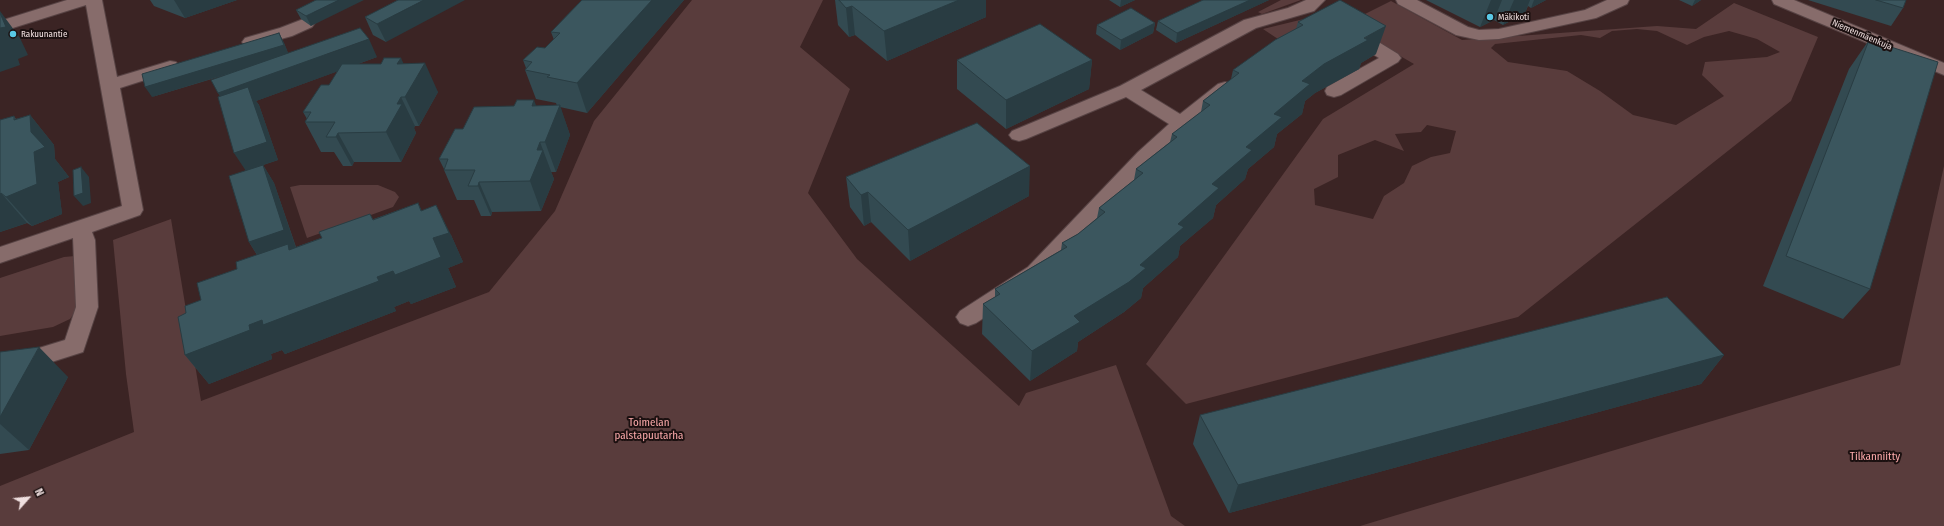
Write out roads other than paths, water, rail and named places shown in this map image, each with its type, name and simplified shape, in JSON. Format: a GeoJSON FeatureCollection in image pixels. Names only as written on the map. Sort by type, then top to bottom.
{"type":"FeatureCollection","features":[{"type":"Feature","properties":{"kind":"street"},"geometry":{"type":"LineString","coordinates":[[0,27],[84,0]]}},
{"type":"Feature","properties":{"kind":"street"},"geometry":{"type":"LineString","coordinates":[[0,255],[133,210],[94,0]]}},
{"type":"Feature","properties":{"kind":"street"},"geometry":{"type":"LineString","coordinates":[[1404,0],[1462,31],[1479,35],[1499,34],[1590,14],[1621,0]]}},
{"type":"Feature","properties":{"kind":"street","name":"Niemenmäenkuja"},"geometry":{"type":"LineString","coordinates":[[1780,0],[1944,70]]}},
{"type":"Feature","properties":{"kind":"street"},"geometry":{"type":"LineString","coordinates":[[1019,135],[1127,90],[1250,24],[1312,3],[1330,20],[1392,58],[1334,91]]}},
{"type":"Feature","properties":{"kind":"street"},"geometry":{"type":"LineString","coordinates":[[235,47],[286,32],[306,23]]}},
{"type":"Feature","properties":{"kind":"street"},"geometry":{"type":"LineString","coordinates":[[110,85],[184,62]]}},
{"type":"Feature","properties":{"kind":"street"},"geometry":{"type":"LineString","coordinates":[[968,317],[1036,273],[1145,157],[1181,123],[1242,74]]}},
{"type":"Feature","properties":{"kind":"street"},"geometry":{"type":"LineString","coordinates":[[1127,90],[1181,123]]}},
{"type":"Feature","properties":{"kind":"street"},"geometry":{"type":"LineString","coordinates":[[0,363],[39,357],[75,346],[87,307],[84,240],[80,228]]}},
{"type":"Feature","properties":{"kind":"place","name":"Mäkikoti"},"geometry":{"type":"Point","coordinates":[1490,17]}},
{"type":"Feature","properties":{"kind":"place","name":"Rakuunantie"},"geometry":{"type":"Point","coordinates":[13,34]}},
{"type":"Feature","properties":{"kind":"park label","name":"Toimelan palstapuutarha"},"geometry":{"type":"Point","coordinates":[649,429]}},
{"type":"Feature","properties":{"kind":"park label","name":"Tilkanniitty"},"geometry":{"type":"Point","coordinates":[1875,457]}}]}
